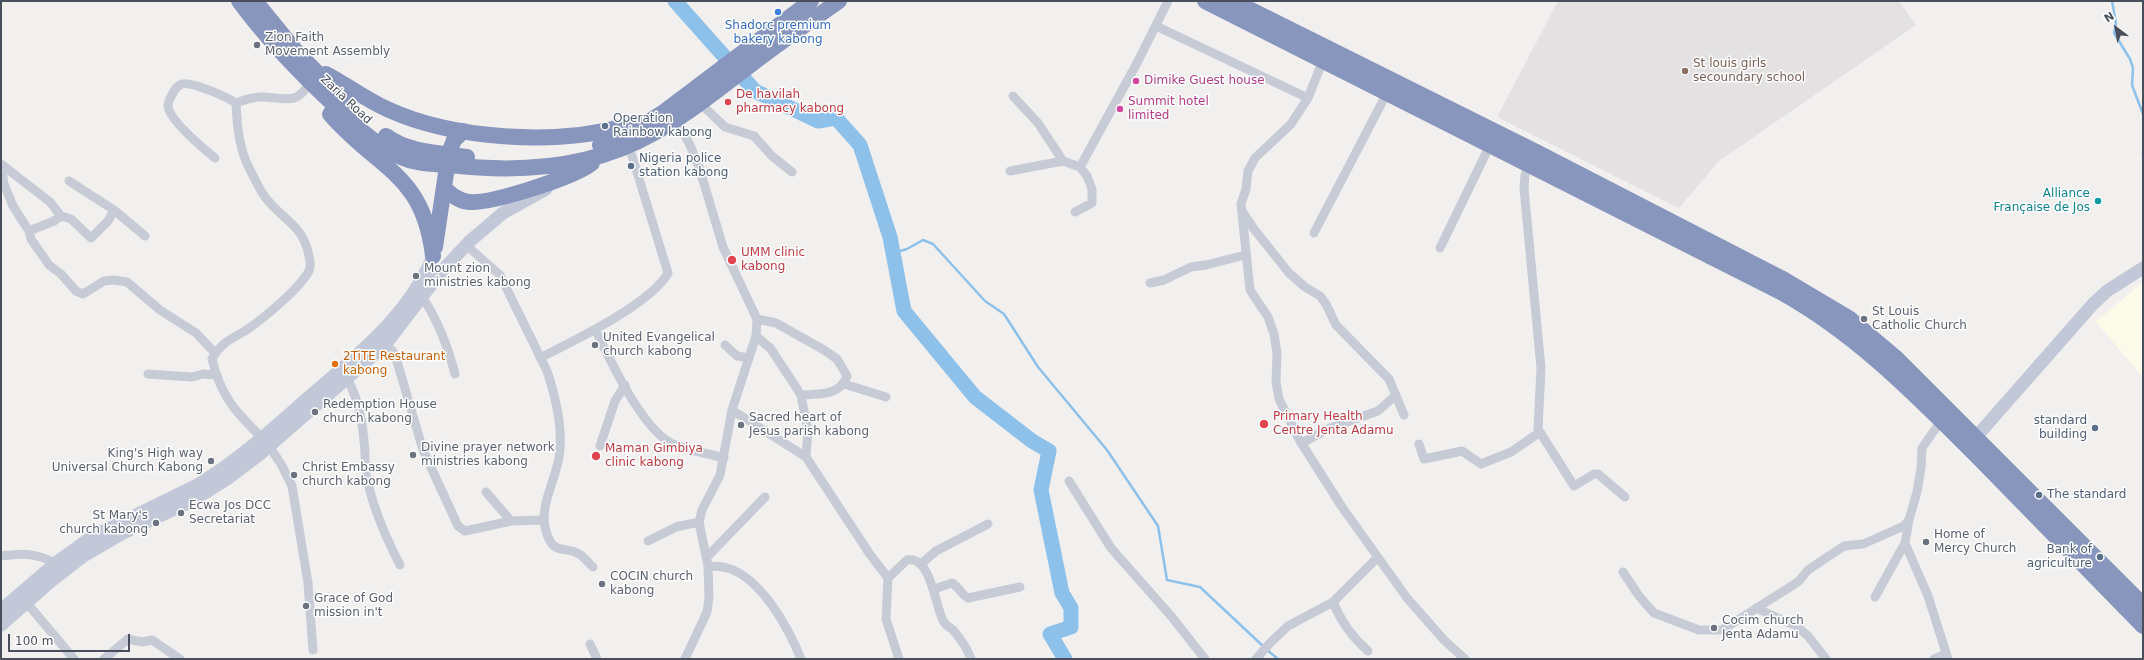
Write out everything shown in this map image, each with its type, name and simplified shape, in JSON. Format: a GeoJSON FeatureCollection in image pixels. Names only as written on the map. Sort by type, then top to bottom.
{"type":"FeatureCollection","features":[{"type":"Feature","properties":{"kind":"highway"},"geometry":{"type":"LineString","coordinates":[[239,1],[275,46],[314,80],[349,120],[382,146],[414,155],[512,169],[553,166],[604,155],[630,146],[676,120],[700,103],[721,78]]}},
{"type":"Feature","properties":{"kind":"highway","name":"Zaria Road"},"geometry":{"type":"LineString","coordinates":[[254,1],[295,50],[314,80],[348,104],[382,133],[414,155]]}},
{"type":"Feature","properties":{"kind":"highway"},"geometry":{"type":"LineString","coordinates":[[483,164],[529,159],[590,148],[638,128],[721,78],[811,1]]}},
{"type":"Feature","properties":{"kind":"highway"},"geometry":{"type":"LineString","coordinates":[[745,59],[839,1]]}},
{"type":"Feature","properties":{"kind":"highway"},"geometry":{"type":"LineString","coordinates":[[1205,1],[1490,145],[1533,158],[1781,278],[1828,305],[1868,334],[1895,357],[1976,437],[2084,555],[2143,626]]}},
{"type":"Feature","properties":{"kind":"highway"},"geometry":{"type":"LineString","coordinates":[[1233,1],[1533,158],[1816,312],[1876,357],[1941,421],[2084,555],[2143,604]]}},
{"type":"Feature","properties":{"kind":"highway"},"geometry":{"type":"LineString","coordinates":[[314,80],[420,121],[513,138],[541,139],[590,134],[627,126],[679,102]]}},
{"type":"Feature","properties":{"kind":"highway"},"geometry":{"type":"LineString","coordinates":[[314,80],[326,110],[350,137],[397,174],[412,192],[427,222],[433,256]]}},
{"type":"Feature","properties":{"kind":"highway"},"geometry":{"type":"LineString","coordinates":[[433,256],[451,145],[463,130]]}},
{"type":"Feature","properties":{"kind":"highway"},"geometry":{"type":"LineString","coordinates":[[445,189],[464,202],[479,202],[523,191],[574,174],[586,168],[604,155]]}},
{"type":"Feature","properties":{"kind":"street"},"geometry":{"type":"LineString","coordinates":[[1080,167],[1168,1]]}},
{"type":"Feature","properties":{"kind":"street"},"geometry":{"type":"LineString","coordinates":[[1156,26],[1308,98]]}},
{"type":"Feature","properties":{"kind":"street"},"geometry":{"type":"LineString","coordinates":[[1323,60],[1308,98],[1292,124],[1255,158],[1248,171],[1241,210],[1250,290],[1268,317],[1274,334],[1277,353],[1276,382],[1279,399],[1302,443],[1342,507],[1422,617],[1444,640],[1466,659]]}},
{"type":"Feature","properties":{"kind":"street"},"geometry":{"type":"LineString","coordinates":[[236,103],[254,97],[296,98],[305,91],[314,80]]}},
{"type":"Feature","properties":{"kind":"street"},"geometry":{"type":"LineString","coordinates":[[215,158],[175,119],[168,106],[169,100],[178,86],[188,83],[227,97],[236,103]]}},
{"type":"Feature","properties":{"kind":"street"},"geometry":{"type":"LineString","coordinates":[[1314,233],[1387,93]]}},
{"type":"Feature","properties":{"kind":"street"},"geometry":{"type":"LineString","coordinates":[[1013,96],[1038,123],[1063,161]]}},
{"type":"Feature","properties":{"kind":"street"},"geometry":{"type":"LineString","coordinates":[[236,103],[239,135],[249,168],[265,196],[277,211],[297,227],[308,246],[310,270],[299,284],[268,313],[218,348],[212,359],[215,375],[230,405],[265,442],[282,464],[292,486],[308,583],[313,650]]}},
{"type":"Feature","properties":{"kind":"street"},"geometry":{"type":"LineString","coordinates":[[700,103],[725,127],[754,136],[772,156],[792,172]]}},
{"type":"Feature","properties":{"kind":"street"},"geometry":{"type":"LineString","coordinates":[[676,120],[690,145],[699,167],[723,247],[757,319],[756,336],[750,358],[732,410],[720,475],[702,510],[699,522],[710,580],[707,612],[685,659]]}},
{"type":"Feature","properties":{"kind":"street"},"geometry":{"type":"LineString","coordinates":[[1440,248],[1490,145]]}},
{"type":"Feature","properties":{"kind":"street"},"geometry":{"type":"LineString","coordinates":[[540,358],[595,330],[635,304],[663,283],[668,273],[645,202],[630,146]]}},
{"type":"Feature","properties":{"kind":"street"},"geometry":{"type":"LineString","coordinates":[[1533,158],[1525,175],[1524,188],[1541,368],[1538,429],[1574,486],[1594,474],[1598,474],[1625,497]]}},
{"type":"Feature","properties":{"kind":"street"},"geometry":{"type":"LineString","coordinates":[[1010,171],[1063,161],[1080,167],[1087,176],[1092,190],[1092,203],[1075,212]]}},
{"type":"Feature","properties":{"kind":"street"},"geometry":{"type":"LineString","coordinates":[[114,210],[108,221],[91,238],[71,219],[61,216],[50,202],[1,164],[4,184],[13,206],[29,231],[31,239],[49,265],[61,274],[76,291],[83,294],[104,281],[114,280],[126,282],[160,310],[196,333],[215,353]]}},
{"type":"Feature","properties":{"kind":"street"},"geometry":{"type":"LineString","coordinates":[[1,610],[56,564],[93,536],[171,499],[213,476],[265,442],[347,378],[385,345],[423,298],[441,272],[466,245],[503,213],[574,174]]}},
{"type":"Feature","properties":{"kind":"street"},"geometry":{"type":"LineString","coordinates":[[69,181],[114,210],[145,236]]}},
{"type":"Feature","properties":{"kind":"street"},"geometry":{"type":"LineString","coordinates":[[1241,210],[1289,273],[1305,287],[1320,296],[1326,304],[1336,325],[1389,379],[1404,415]]}},
{"type":"Feature","properties":{"kind":"street"},"geometry":{"type":"LineString","coordinates":[[29,231],[54,221],[61,216]]}},
{"type":"Feature","properties":{"kind":"street"},"geometry":{"type":"LineString","coordinates":[[466,245],[500,275],[551,384],[558,422],[560,449],[557,468],[545,503],[544,520],[550,542],[557,548],[577,553],[593,567]]}},
{"type":"Feature","properties":{"kind":"street"},"geometry":{"type":"LineString","coordinates":[[1150,283],[1164,280],[1191,267],[1206,265],[1245,255]]}},
{"type":"Feature","properties":{"kind":"street"},"geometry":{"type":"LineString","coordinates":[[1,625],[26,602],[82,557],[115,537],[173,510],[210,490],[265,442],[376,338],[424,279],[433,256]]}},
{"type":"Feature","properties":{"kind":"street"},"geometry":{"type":"LineString","coordinates":[[1976,437],[2093,304],[2106,291],[2143,268]]}},
{"type":"Feature","properties":{"kind":"street"},"geometry":{"type":"LineString","coordinates":[[423,298],[432,312],[449,353],[455,374]]}},
{"type":"Feature","properties":{"kind":"street"},"geometry":{"type":"LineString","coordinates":[[757,319],[776,323],[788,328],[837,359],[847,376],[840,389],[829,393],[801,395]]}},
{"type":"Feature","properties":{"kind":"street"},"geometry":{"type":"LineString","coordinates":[[595,330],[625,385],[658,434],[672,443],[724,458]]}},
{"type":"Feature","properties":{"kind":"street"},"geometry":{"type":"LineString","coordinates":[[756,336],[771,349],[801,395],[808,431],[806,457],[869,553],[888,578],[886,619],[899,659]]}},
{"type":"Feature","properties":{"kind":"street"},"geometry":{"type":"LineString","coordinates":[[385,345],[393,351],[396,358],[423,450],[458,526],[466,530],[511,522],[544,520]]}},
{"type":"Feature","properties":{"kind":"street"},"geometry":{"type":"LineString","coordinates":[[725,345],[737,356],[750,358]]}},
{"type":"Feature","properties":{"kind":"street"},"geometry":{"type":"LineString","coordinates":[[148,374],[192,377],[203,374],[215,375]]}},
{"type":"Feature","properties":{"kind":"street"},"geometry":{"type":"LineString","coordinates":[[347,378],[356,394],[361,411],[366,472],[370,492],[386,537],[400,566]]}},
{"type":"Feature","properties":{"kind":"street"},"geometry":{"type":"LineString","coordinates":[[844,384],[886,397]]}},
{"type":"Feature","properties":{"kind":"street"},"geometry":{"type":"LineString","coordinates":[[600,446],[614,401],[625,385]]}},
{"type":"Feature","properties":{"kind":"street"},"geometry":{"type":"LineString","coordinates":[[1302,443],[1330,428],[1378,411],[1396,395]]}},
{"type":"Feature","properties":{"kind":"street"},"geometry":{"type":"LineString","coordinates":[[732,410],[769,432],[800,455],[806,457]]}},
{"type":"Feature","properties":{"kind":"street"},"geometry":{"type":"LineString","coordinates":[[1875,597],[1905,543],[1921,468],[1922,448],[1941,421]]}},
{"type":"Feature","properties":{"kind":"street"},"geometry":{"type":"LineString","coordinates":[[1419,444],[1424,459],[1462,451],[1481,464],[1511,452],[1540,432]]}},
{"type":"Feature","properties":{"kind":"street"},"geometry":{"type":"LineString","coordinates":[[1069,481],[1111,548],[1170,616],[1199,657]]}},
{"type":"Feature","properties":{"kind":"street"},"geometry":{"type":"LineString","coordinates":[[486,492],[511,522]]}},
{"type":"Feature","properties":{"kind":"street"},"geometry":{"type":"LineString","coordinates":[[707,561],[765,497]]}},
{"type":"Feature","properties":{"kind":"street"},"geometry":{"type":"LineString","coordinates":[[1623,572],[1639,596],[1654,612],[1699,630],[1722,630],[1799,581],[1808,570],[1844,546],[1862,544],[1904,526],[1909,520]]}},
{"type":"Feature","properties":{"kind":"street"},"geometry":{"type":"LineString","coordinates":[[648,541],[676,527],[699,522]]}},
{"type":"Feature","properties":{"kind":"street"},"geometry":{"type":"LineString","coordinates":[[921,564],[936,551],[988,524]]}},
{"type":"Feature","properties":{"kind":"street"},"geometry":{"type":"LineString","coordinates":[[1905,543],[1928,596],[1946,656],[1934,659]]}},
{"type":"Feature","properties":{"kind":"street"},"geometry":{"type":"LineString","coordinates":[[1,556],[23,553],[39,556],[56,564]]}},
{"type":"Feature","properties":{"kind":"street"},"geometry":{"type":"LineString","coordinates":[[1258,656],[1288,626],[1333,602],[1378,557]]}},
{"type":"Feature","properties":{"kind":"street"},"geometry":{"type":"LineString","coordinates":[[888,578],[909,559],[921,564],[934,589],[944,624],[959,637],[972,659]]}},
{"type":"Feature","properties":{"kind":"street"},"geometry":{"type":"LineString","coordinates":[[707,561],[738,573],[760,591],[784,623],[801,659]]}},
{"type":"Feature","properties":{"kind":"street"},"geometry":{"type":"LineString","coordinates":[[934,589],[952,583],[968,598],[1020,587]]}},
{"type":"Feature","properties":{"kind":"street"},"geometry":{"type":"LineString","coordinates":[[26,602],[74,659]]}},
{"type":"Feature","properties":{"kind":"street"},"geometry":{"type":"LineString","coordinates":[[1333,602],[1344,626],[1355,640],[1368,651]]}},
{"type":"Feature","properties":{"kind":"street"},"geometry":{"type":"LineString","coordinates":[[1756,608],[1796,626],[1808,636],[1826,659]]}},
{"type":"Feature","properties":{"kind":"street"},"geometry":{"type":"LineString","coordinates":[[104,659],[128,639],[142,642],[152,640],[180,659]]}},
{"type":"Feature","properties":{"kind":"street"},"geometry":{"type":"LineString","coordinates":[[590,644],[597,659]]}},
{"type":"Feature","properties":{"kind":"shaded area","name":"St louis girls secoundary school"},"geometry":{"type":"Polygon","coordinates":[[[1558,1],[1899,1],[1916,25],[1719,161],[1679,208],[1497,117],[1558,1]]]}},
{"type":"Feature","properties":{"kind":"shaded area"},"geometry":{"type":"Polygon","coordinates":[[[2143,282],[2143,377],[2095,321],[2143,282]]]}},
{"type":"Feature","properties":{"kind":"waterway"},"geometry":{"type":"LineString","coordinates":[[675,1],[755,91],[818,121],[836,118],[860,145],[890,237],[904,311],[975,397],[1032,441],[1049,451],[1041,490],[1062,593],[1071,608],[1071,627],[1050,634],[1065,659]]}},
{"type":"Feature","properties":{"kind":"waterway"},"geometry":{"type":"LineString","coordinates":[[2112,1],[2116,23],[2114,33],[2130,59],[2133,68],[2132,85],[2143,114]]}},
{"type":"Feature","properties":{"kind":"waterway"},"geometry":{"type":"LineString","coordinates":[[893,253],[907,249],[923,240],[933,244],[985,301],[1004,314],[1038,367],[1107,450],[1158,526],[1167,580],[1200,587],[1264,647]]}},
{"type":"Feature","properties":{"kind":"waterway"},"geometry":{"type":"LineString","coordinates":[[1267,650],[1278,659]]}},
{"type":"Feature","properties":{"kind":"place","name":"Shadorc premium bakery kabong"},"geometry":{"type":"Point","coordinates":[778,12]}},
{"type":"Feature","properties":{"kind":"place","name":"Zion Faith Movement Assembly"},"geometry":{"type":"Point","coordinates":[257,45]}},
{"type":"Feature","properties":{"kind":"place","name":"St louis girls secoundary school"},"geometry":{"type":"Point","coordinates":[1685,71]}},
{"type":"Feature","properties":{"kind":"place","name":"Dimike Guest house"},"geometry":{"type":"Point","coordinates":[1136,81]}},
{"type":"Feature","properties":{"kind":"place","name":"De havilah pharmacy kabong"},"geometry":{"type":"Point","coordinates":[728,102]}},
{"type":"Feature","properties":{"kind":"place","name":"Summit hotel limited"},"geometry":{"type":"Point","coordinates":[1120,109]}},
{"type":"Feature","properties":{"kind":"place","name":"Operation Rainbow kabong"},"geometry":{"type":"Point","coordinates":[605,126]}},
{"type":"Feature","properties":{"kind":"place","name":"Nigeria police station kabong"},"geometry":{"type":"Point","coordinates":[631,166]}},
{"type":"Feature","properties":{"kind":"place","name":"Alliance Française de Jos"},"geometry":{"type":"Point","coordinates":[2098,201]}},
{"type":"Feature","properties":{"kind":"place","name":"UMM clinic kabong"},"geometry":{"type":"Point","coordinates":[732,260]}},
{"type":"Feature","properties":{"kind":"place","name":"Mount zion ministries kabong"},"geometry":{"type":"Point","coordinates":[416,276]}},
{"type":"Feature","properties":{"kind":"place","name":"St Louis Catholic Church"},"geometry":{"type":"Point","coordinates":[1864,319]}},
{"type":"Feature","properties":{"kind":"place","name":"United Evangelical church kabong"},"geometry":{"type":"Point","coordinates":[595,345]}},
{"type":"Feature","properties":{"kind":"place","name":"2TiTE Restaurant kabong"},"geometry":{"type":"Point","coordinates":[335,364]}},
{"type":"Feature","properties":{"kind":"place","name":"Redemption House church kabong"},"geometry":{"type":"Point","coordinates":[315,412]}},
{"type":"Feature","properties":{"kind":"place","name":"Primary Health Centre Jenta Adamu"},"geometry":{"type":"Point","coordinates":[1264,424]}},
{"type":"Feature","properties":{"kind":"place","name":"Sacred heart of Jesus parish kabong"},"geometry":{"type":"Point","coordinates":[741,425]}},
{"type":"Feature","properties":{"kind":"place","name":"standard building"},"geometry":{"type":"Point","coordinates":[2095,428]}},
{"type":"Feature","properties":{"kind":"place","name":"Divine prayer network ministries kabong"},"geometry":{"type":"Point","coordinates":[413,455]}},
{"type":"Feature","properties":{"kind":"place","name":"Maman Gimbiya clinic kabong"},"geometry":{"type":"Point","coordinates":[596,456]}},
{"type":"Feature","properties":{"kind":"place","name":"King's High way Universal Church Kabong"},"geometry":{"type":"Point","coordinates":[211,461]}},
{"type":"Feature","properties":{"kind":"place","name":"Christ Embassy church kabong"},"geometry":{"type":"Point","coordinates":[294,475]}},
{"type":"Feature","properties":{"kind":"place","name":"The standard"},"geometry":{"type":"Point","coordinates":[2039,495]}},
{"type":"Feature","properties":{"kind":"place","name":"Ecwa Jos DCC Secretariat"},"geometry":{"type":"Point","coordinates":[181,513]}},
{"type":"Feature","properties":{"kind":"place","name":"St Mary's church kabong"},"geometry":{"type":"Point","coordinates":[156,523]}},
{"type":"Feature","properties":{"kind":"place","name":"Home of Mercy Church"},"geometry":{"type":"Point","coordinates":[1926,542]}},
{"type":"Feature","properties":{"kind":"place","name":"Bank of agriculture"},"geometry":{"type":"Point","coordinates":[2100,557]}},
{"type":"Feature","properties":{"kind":"place","name":"COCIN church kabong"},"geometry":{"type":"Point","coordinates":[602,584]}},
{"type":"Feature","properties":{"kind":"place","name":"Grace of God mission in't"},"geometry":{"type":"Point","coordinates":[306,606]}},
{"type":"Feature","properties":{"kind":"place","name":"Cocim church Jenta Adamu"},"geometry":{"type":"Point","coordinates":[1714,628]}}]}
